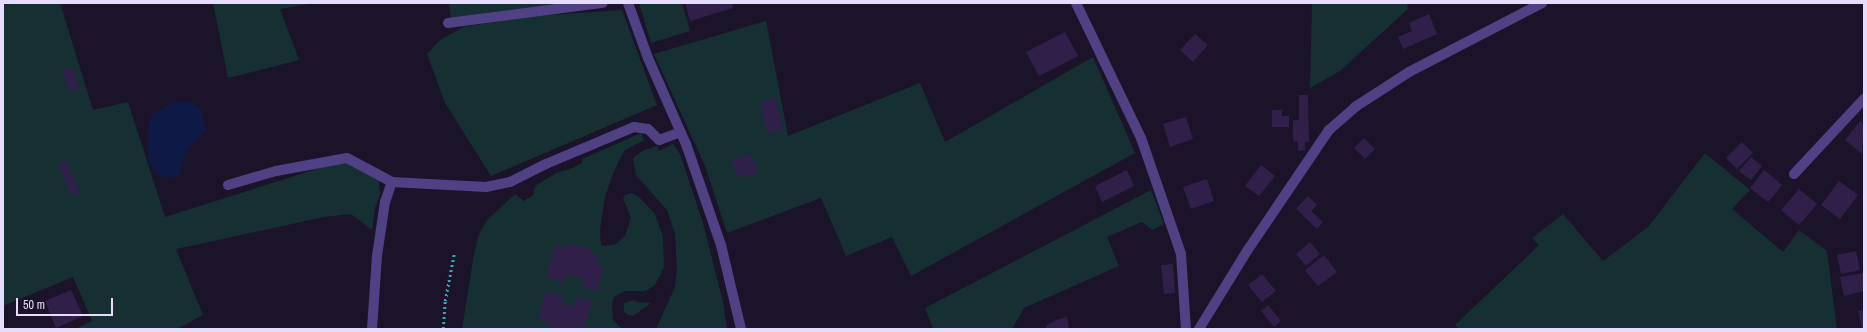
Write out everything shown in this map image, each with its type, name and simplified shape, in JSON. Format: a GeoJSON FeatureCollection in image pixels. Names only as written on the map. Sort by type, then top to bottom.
{"type":"FeatureCollection","features":[{"type":"Feature","properties":{"kind":"street"},"geometry":{"type":"LineString","coordinates":[[448,23],[603,3]]}},
{"type":"Feature","properties":{"kind":"street"},"geometry":{"type":"LineString","coordinates":[[628,3],[648,58],[681,132],[721,245],[741,329]]}},
{"type":"Feature","properties":{"kind":"street"},"geometry":{"type":"LineString","coordinates":[[1076,3],[1141,138],[1164,204],[1180,254],[1186,329]]}},
{"type":"Feature","properties":{"kind":"street"},"geometry":{"type":"LineString","coordinates":[[1199,329],[1247,251],[1329,130],[1356,107],[1409,72],[1542,3]]}},
{"type":"Feature","properties":{"kind":"street"},"geometry":{"type":"LineString","coordinates":[[1794,174],[1864,99]]}},
{"type":"Feature","properties":{"kind":"street"},"geometry":{"type":"LineString","coordinates":[[228,185],[276,171],[346,158],[392,182],[486,187],[510,182],[546,164],[634,128],[648,128],[659,140],[681,132]]}},
{"type":"Feature","properties":{"kind":"street"},"geometry":{"type":"LineString","coordinates":[[372,329],[377,256],[385,202],[392,182]]}},
{"type":"Feature","properties":{"kind":"path"},"geometry":{"type":"LineString","coordinates":[[443,329],[445,301],[454,254]]}},
{"type":"Feature","properties":{"kind":"green space"},"geometry":{"type":"Polygon","coordinates":[[[3,3],[60,3],[93,110],[128,102],[165,217],[329,165],[350,163],[379,181],[380,195],[375,208],[372,230],[351,214],[324,217],[176,249],[203,315],[177,329],[76,329],[92,321],[73,277],[3,306],[3,3]]]}},
{"type":"Feature","properties":{"kind":"green space"},"geometry":{"type":"Polygon","coordinates":[[[213,3],[314,3],[280,9],[299,60],[228,78],[213,3]]]}},
{"type":"Feature","properties":{"kind":"green space"},"geometry":{"type":"Polygon","coordinates":[[[449,3],[567,3],[451,19],[449,3]]]}},
{"type":"Feature","properties":{"kind":"green space"},"geometry":{"type":"Polygon","coordinates":[[[639,3],[682,3],[690,31],[651,43],[639,3]]]}},
{"type":"Feature","properties":{"kind":"green space"},"geometry":{"type":"Polygon","coordinates":[[[1312,3],[1407,3],[1408,9],[1340,71],[1310,88],[1312,3]]]}},
{"type":"Feature","properties":{"kind":"green space"},"geometry":{"type":"Polygon","coordinates":[[[622,10],[657,105],[491,176],[445,103],[427,54],[440,40],[463,27],[534,16],[622,10]]]}},
{"type":"Feature","properties":{"kind":"green space"},"geometry":{"type":"Polygon","coordinates":[[[766,21],[788,136],[920,83],[945,142],[1093,57],[1135,153],[911,276],[892,237],[846,256],[821,198],[727,233],[705,166],[654,54],[766,21]]]}},
{"type":"Feature","properties":{"kind":"green space"},"geometry":{"type":"Polygon","coordinates":[[[641,133],[644,140],[624,151],[614,171],[605,197],[600,229],[601,245],[604,246],[616,244],[625,236],[631,218],[623,198],[625,195],[632,193],[639,197],[655,214],[663,237],[664,267],[655,285],[646,291],[625,291],[614,297],[612,303],[613,320],[621,328],[626,329],[462,329],[474,254],[479,234],[487,220],[515,194],[524,201],[533,195],[535,186],[556,173],[570,169],[582,163],[582,159],[641,133]]]}},
{"type":"Feature","properties":{"kind":"green space"},"geometry":{"type":"Polygon","coordinates":[[[673,144],[680,154],[703,223],[723,302],[727,329],[656,329],[675,287],[677,269],[675,234],[667,210],[636,175],[633,158],[644,150],[657,146],[659,151],[673,144]]]}},
{"type":"Feature","properties":{"kind":"green space"},"geometry":{"type":"Polygon","coordinates":[[[1705,153],[1750,190],[1732,209],[1783,252],[1799,230],[1827,251],[1837,329],[1459,329],[1455,325],[1539,245],[1532,238],[1563,214],[1603,261],[1648,227],[1705,153]]]}},
{"type":"Feature","properties":{"kind":"green space"},"geometry":{"type":"Polygon","coordinates":[[[1151,190],[1164,224],[1152,230],[1142,222],[1107,237],[1119,266],[1024,308],[1012,329],[933,329],[925,308],[1151,190]]]}},
{"type":"Feature","properties":{"kind":"green space"},"geometry":{"type":"Polygon","coordinates":[[[633,300],[651,303],[633,316],[628,315],[624,312],[624,303],[633,300]]]}},
{"type":"Feature","properties":{"kind":"water"},"geometry":{"type":"Polygon","coordinates":[[[176,101],[191,102],[196,105],[202,112],[206,131],[187,149],[179,175],[171,178],[159,175],[149,164],[147,133],[151,115],[176,101]]]}},
{"type":"Feature","properties":{"kind":"building"},"geometry":{"type":"Polygon","coordinates":[[[685,3],[732,3],[733,8],[690,21],[685,3]]]}},
{"type":"Feature","properties":{"kind":"building"},"geometry":{"type":"Polygon","coordinates":[[[1429,14],[1437,34],[1403,49],[1398,37],[1412,31],[1409,23],[1429,14]]]}},
{"type":"Feature","properties":{"kind":"building"},"geometry":{"type":"Polygon","coordinates":[[[1065,32],[1078,56],[1039,76],[1026,52],[1065,32]]]}},
{"type":"Feature","properties":{"kind":"building"},"geometry":{"type":"Polygon","coordinates":[[[1195,34],[1208,45],[1193,62],[1180,50],[1195,34]]]}},
{"type":"Feature","properties":{"kind":"building"},"geometry":{"type":"Polygon","coordinates":[[[72,68],[79,88],[69,91],[62,71],[72,68]]]}},
{"type":"Feature","properties":{"kind":"building"},"geometry":{"type":"Polygon","coordinates":[[[1299,95],[1308,95],[1309,142],[1305,142],[1305,150],[1298,151],[1298,142],[1293,141],[1293,120],[1299,120],[1299,95]]]}},
{"type":"Feature","properties":{"kind":"building"},"geometry":{"type":"Polygon","coordinates":[[[776,98],[783,130],[767,133],[760,102],[776,98]]]}},
{"type":"Feature","properties":{"kind":"building"},"geometry":{"type":"Polygon","coordinates":[[[1272,110],[1282,110],[1282,116],[1289,116],[1289,127],[1272,127],[1272,110]]]}},
{"type":"Feature","properties":{"kind":"building"},"geometry":{"type":"Polygon","coordinates":[[[1186,117],[1193,139],[1170,147],[1163,124],[1186,117]]]}},
{"type":"Feature","properties":{"kind":"building"},"geometry":{"type":"Polygon","coordinates":[[[1860,121],[1864,124],[1862,154],[1845,140],[1860,121]]]}},
{"type":"Feature","properties":{"kind":"building"},"geometry":{"type":"Polygon","coordinates":[[[1364,138],[1375,149],[1365,159],[1354,148],[1364,138]]]}},
{"type":"Feature","properties":{"kind":"building"},"geometry":{"type":"Polygon","coordinates":[[[1742,142],[1753,153],[1737,169],[1726,158],[1742,142]]]}},
{"type":"Feature","properties":{"kind":"building"},"geometry":{"type":"Polygon","coordinates":[[[751,154],[758,173],[743,178],[742,173],[736,175],[731,161],[751,154]]]}},
{"type":"Feature","properties":{"kind":"building"},"geometry":{"type":"Polygon","coordinates":[[[1751,157],[1762,166],[1751,180],[1739,171],[1751,157]]]}},
{"type":"Feature","properties":{"kind":"building"},"geometry":{"type":"Polygon","coordinates":[[[66,161],[80,193],[72,196],[58,165],[66,161]]]}},
{"type":"Feature","properties":{"kind":"building"},"geometry":{"type":"Polygon","coordinates":[[[1261,165],[1275,176],[1259,196],[1245,186],[1261,165]]]}},
{"type":"Feature","properties":{"kind":"building"},"geometry":{"type":"Polygon","coordinates":[[[1127,170],[1134,186],[1102,202],[1095,186],[1127,170]]]}},
{"type":"Feature","properties":{"kind":"building"},"geometry":{"type":"Polygon","coordinates":[[[1764,170],[1782,185],[1768,202],[1750,188],[1764,170]]]}},
{"type":"Feature","properties":{"kind":"building"},"geometry":{"type":"Polygon","coordinates":[[[1207,179],[1214,201],[1191,209],[1183,187],[1207,179]]]}},
{"type":"Feature","properties":{"kind":"building"},"geometry":{"type":"Polygon","coordinates":[[[1839,181],[1858,195],[1840,219],[1821,205],[1839,181]]]}},
{"type":"Feature","properties":{"kind":"building"},"geometry":{"type":"Polygon","coordinates":[[[1799,189],[1817,204],[1799,225],[1781,210],[1799,189]]]}},
{"type":"Feature","properties":{"kind":"building"},"geometry":{"type":"Polygon","coordinates":[[[1308,196],[1317,205],[1311,211],[1323,222],[1317,229],[1296,209],[1308,196]]]}},
{"type":"Feature","properties":{"kind":"building"},"geometry":{"type":"Polygon","coordinates":[[[1310,242],[1320,254],[1306,266],[1296,254],[1310,242]]]}},
{"type":"Feature","properties":{"kind":"building"},"geometry":{"type":"Polygon","coordinates":[[[569,244],[592,250],[591,254],[599,256],[596,264],[604,266],[597,291],[582,287],[584,279],[566,274],[564,282],[546,277],[555,245],[567,248],[569,244]]]}},
{"type":"Feature","properties":{"kind":"building"},"geometry":{"type":"Polygon","coordinates":[[[1856,251],[1860,270],[1841,274],[1837,255],[1856,251]]]}},
{"type":"Feature","properties":{"kind":"building"},"geometry":{"type":"Polygon","coordinates":[[[1324,255],[1337,272],[1318,286],[1305,270],[1324,255]]]}},
{"type":"Feature","properties":{"kind":"building"},"geometry":{"type":"Polygon","coordinates":[[[1173,264],[1175,293],[1164,294],[1161,265],[1173,264]]]}},
{"type":"Feature","properties":{"kind":"building"},"geometry":{"type":"Polygon","coordinates":[[[1864,273],[1864,291],[1844,296],[1840,277],[1864,273]]]}},
{"type":"Feature","properties":{"kind":"building"},"geometry":{"type":"Polygon","coordinates":[[[1262,274],[1276,291],[1262,302],[1248,285],[1262,274]]]}},
{"type":"Feature","properties":{"kind":"building"},"geometry":{"type":"Polygon","coordinates":[[[71,290],[83,316],[56,328],[45,301],[71,290]]]}},
{"type":"Feature","properties":{"kind":"building"},"geometry":{"type":"Polygon","coordinates":[[[546,292],[564,296],[562,303],[574,306],[576,297],[592,301],[585,329],[548,329],[550,323],[538,320],[546,292]]]}},
{"type":"Feature","properties":{"kind":"building"},"geometry":{"type":"Polygon","coordinates":[[[1268,305],[1281,321],[1274,327],[1261,311],[1268,305]]]}},
{"type":"Feature","properties":{"kind":"building"},"geometry":{"type":"Polygon","coordinates":[[[1864,310],[1864,329],[1862,329],[1858,311],[1864,310]]]}},
{"type":"Feature","properties":{"kind":"building"},"geometry":{"type":"Polygon","coordinates":[[[1067,317],[1069,329],[1047,329],[1046,326],[1056,320],[1067,317]]]}}]}
